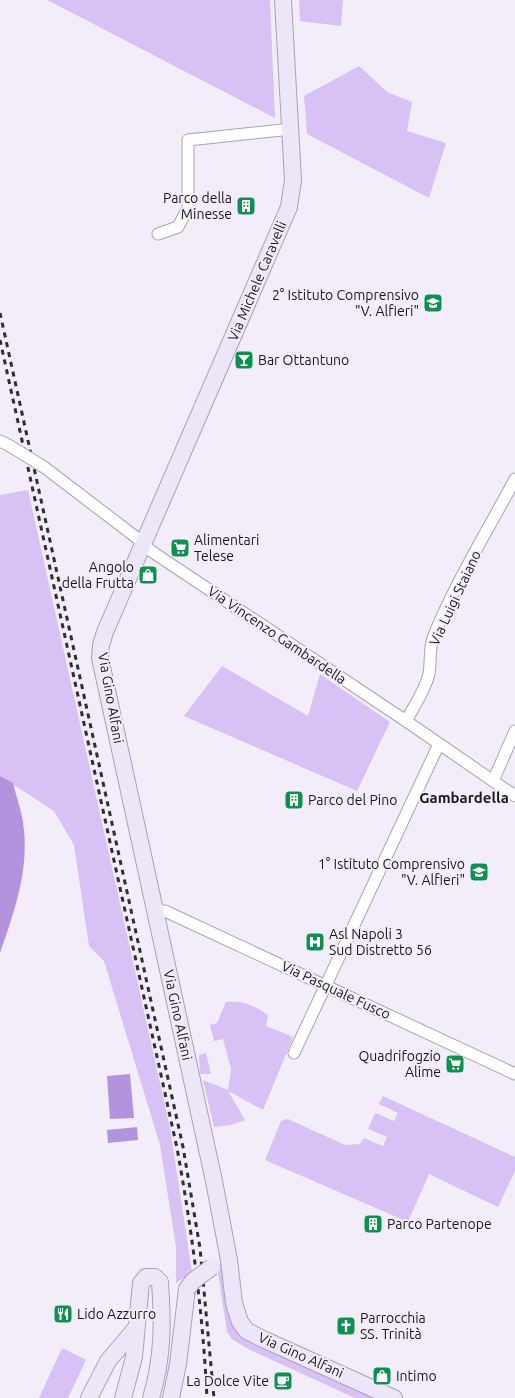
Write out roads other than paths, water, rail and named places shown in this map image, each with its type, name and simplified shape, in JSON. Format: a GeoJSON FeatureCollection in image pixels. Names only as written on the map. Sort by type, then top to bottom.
{"type":"FeatureCollection","features":[{"type":"Feature","properties":{"kind":"street","name":"Via Michele Caravelli"},"geometry":{"type":"LineString","coordinates":[[143,545],[289,207],[293,180],[283,0]]}},
{"type":"Feature","properties":{"kind":"street"},"geometry":{"type":"LineString","coordinates":[[158,234],[178,227],[188,208],[188,140],[291,129]]}},
{"type":"Feature","properties":{"kind":"street","name":"Via Vincenzo Gambardella"},"geometry":{"type":"LineString","coordinates":[[5,444],[44,467],[137,538],[143,545],[406,721],[515,796]]}},
{"type":"Feature","properties":{"kind":"street","name":"Via Luigi Staiano"},"geometry":{"type":"LineString","coordinates":[[406,721],[425,686],[429,674],[429,652],[433,638],[450,602],[515,479]]}},
{"type":"Feature","properties":{"kind":"street","name":"Via Gino Alfani"},"geometry":{"type":"LineString","coordinates":[[143,545],[105,632],[101,645],[100,658],[212,1173],[229,1260],[234,1303],[240,1322],[247,1331],[394,1398]]}},
{"type":"Feature","properties":{"kind":"street"},"geometry":{"type":"LineString","coordinates":[[493,781],[515,731]]}},
{"type":"Feature","properties":{"kind":"street"},"geometry":{"type":"LineString","coordinates":[[294,1053],[439,744]]}},
{"type":"Feature","properties":{"kind":"street","name":"Via Pasquale Fusco"},"geometry":{"type":"LineString","coordinates":[[155,911],[165,911],[515,1074]]}},
{"type":"Feature","properties":{"kind":"street"},"geometry":{"type":"LineString","coordinates":[[171,1398],[178,1364],[187,1288],[193,1281],[212,1267],[229,1260]]}},
{"type":"Feature","properties":{"kind":"street"},"geometry":{"type":"LineString","coordinates":[[123,1398],[134,1357],[141,1283],[146,1277],[155,1278],[160,1282],[162,1352],[152,1398]]}},
{"type":"Feature","properties":{"kind":"street"},"geometry":{"type":"LineString","coordinates":[[90,1398],[108,1361],[136,1328]]}},
{"type":"Feature","properties":{"kind":"railway"},"geometry":{"type":"LineString","coordinates":[[0,313],[183,1147],[200,1248],[214,1398]]}},
{"type":"Feature","properties":{"kind":"railway"},"geometry":{"type":"LineString","coordinates":[[0,340],[177,1148],[196,1273],[203,1335],[207,1398]]}},
{"type":"Feature","properties":{"kind":"place","name":"Parco della Minesse"},"geometry":{"type":"Point","coordinates":[246,206]}},
{"type":"Feature","properties":{"kind":"place","name":"2° Istituto Comprensivo \"V. Alfieri\""},"geometry":{"type":"Point","coordinates":[433,303]}},
{"type":"Feature","properties":{"kind":"place","name":"Bar Ottantuno"},"geometry":{"type":"Point","coordinates":[244,360]}},
{"type":"Feature","properties":{"kind":"place","name":"Alimentari Telese"},"geometry":{"type":"Point","coordinates":[180,548]}},
{"type":"Feature","properties":{"kind":"place","name":"Angolo della Frutta"},"geometry":{"type":"Point","coordinates":[148,575]}},
{"type":"Feature","properties":{"kind":"place","name":"Parco del Pino"},"geometry":{"type":"Point","coordinates":[294,800]}},
{"type":"Feature","properties":{"kind":"place","name":"1° Istituto Comprensivo \"V. Alfieri\""},"geometry":{"type":"Point","coordinates":[479,872]}},
{"type":"Feature","properties":{"kind":"place","name":"Asl Napoli 3 Sud Distretto 56"},"geometry":{"type":"Point","coordinates":[315,942]}},
{"type":"Feature","properties":{"kind":"place","name":"Quadrifogzio Alime"},"geometry":{"type":"Point","coordinates":[455,1064]}},
{"type":"Feature","properties":{"kind":"place","name":"Parco Partenope"},"geometry":{"type":"Point","coordinates":[373,1224]}},
{"type":"Feature","properties":{"kind":"place","name":"Lido Azzurro"},"geometry":{"type":"Point","coordinates":[63,1314]}},
{"type":"Feature","properties":{"kind":"place","name":"Parrocchia SS. Trinità"},"geometry":{"type":"Point","coordinates":[346,1326]}},
{"type":"Feature","properties":{"kind":"place","name":"Intimo"},"geometry":{"type":"Point","coordinates":[382,1376]}},
{"type":"Feature","properties":{"kind":"place","name":"La Dolce Vite"},"geometry":{"type":"Point","coordinates":[283,1381]}},
{"type":"Feature","properties":{"kind":"district","name":"Gambardella"},"geometry":{"type":"Point","coordinates":[464,798]}}]}
